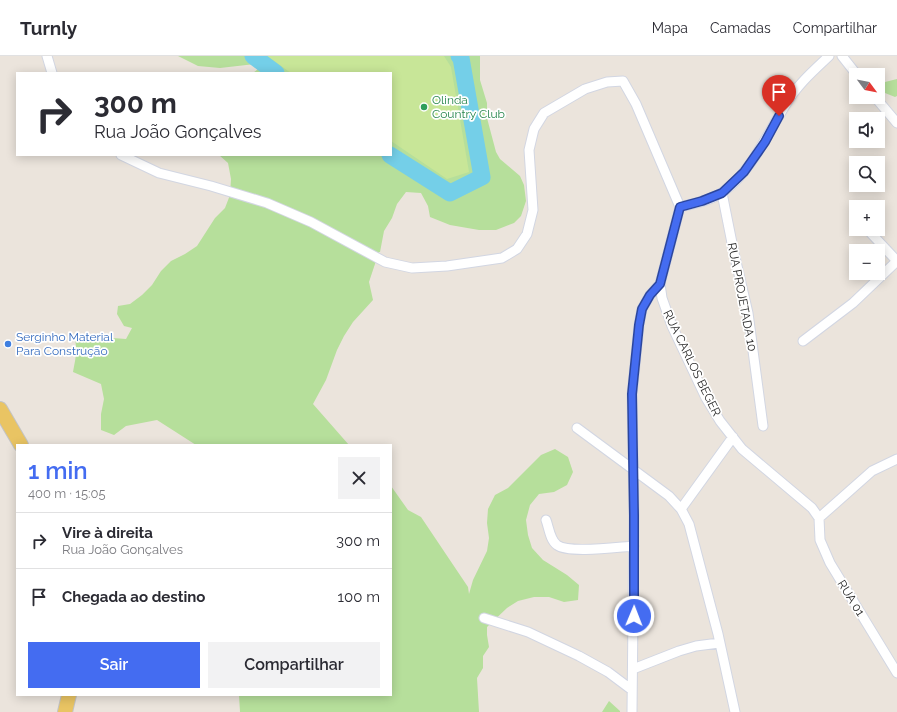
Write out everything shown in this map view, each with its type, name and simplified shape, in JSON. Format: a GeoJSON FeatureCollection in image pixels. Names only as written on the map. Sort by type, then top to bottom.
{"type":"FeatureCollection","features":[{"type":"Feature","properties":{"kind":"main road"},"geometry":{"type":"LineString","coordinates":[[0,409],[20,444]]}},
{"type":"Feature","properties":{"kind":"main road"},"geometry":{"type":"LineString","coordinates":[[65,712],[69,696]]}},
{"type":"Feature","properties":{"kind":"street"},"geometry":{"type":"LineString","coordinates":[[46,56],[52,72]]}},
{"type":"Feature","properties":{"kind":"street"},"geometry":{"type":"LineString","coordinates":[[680,207],[702,201],[722,193],[744,172],[765,142],[791,96],[806,78],[829,56]]}},
{"type":"Feature","properties":{"kind":"street"},"geometry":{"type":"LineString","coordinates":[[842,56],[851,68]]}},
{"type":"Feature","properties":{"kind":"street"},"geometry":{"type":"LineString","coordinates":[[123,156],[159,173],[211,186],[267,203],[311,222],[384,262],[412,268],[447,266],[502,258],[517,249],[527,234],[533,210],[529,150],[534,130],[544,113],[585,89],[607,82],[622,82],[636,104],[680,207],[660,284],[650,295],[642,309],[632,394],[634,546],[632,712]]}},
{"type":"Feature","properties":{"kind":"street"},"geometry":{"type":"LineString","coordinates":[[882,104],[897,123]]}},
{"type":"Feature","properties":{"kind":"street","name":"RUA PROJETADA 10"},"geometry":{"type":"LineString","coordinates":[[722,193],[748,312],[763,426]]}},
{"type":"Feature","properties":{"kind":"street"},"geometry":{"type":"LineString","coordinates":[[803,342],[853,303],[897,261],[874,236]]}},
{"type":"Feature","properties":{"kind":"street","name":"RUA CARLOS BEGER"},"geometry":{"type":"LineString","coordinates":[[660,284],[662,298],[676,333],[706,398],[720,421],[742,449],[812,508],[819,518]]}},
{"type":"Feature","properties":{"kind":"street"},"geometry":{"type":"LineString","coordinates":[[577,428],[669,496],[681,509],[689,524],[735,712]]}},
{"type":"Feature","properties":{"kind":"street"},"geometry":{"type":"LineString","coordinates":[[681,509],[732,437]]}},
{"type":"Feature","properties":{"kind":"street"},"geometry":{"type":"LineString","coordinates":[[819,518],[872,471],[897,459]]}},
{"type":"Feature","properties":{"kind":"street","name":"RUA 01"},"geometry":{"type":"LineString","coordinates":[[819,518],[820,540],[830,563],[897,673]]}},
{"type":"Feature","properties":{"kind":"street"},"geometry":{"type":"LineString","coordinates":[[546,520],[551,538],[557,545],[566,549],[634,546]]}},
{"type":"Feature","properties":{"kind":"street"},"geometry":{"type":"LineString","coordinates":[[484,618],[528,632],[579,656],[608,672],[632,690]]}},
{"type":"Feature","properties":{"kind":"street"},"geometry":{"type":"LineString","coordinates":[[633,669],[679,651],[719,642]]}},
{"type":"Feature","properties":{"kind":"green space"},"geometry":{"type":"Polygon","coordinates":[[[178,56],[480,56],[480,80],[487,103],[487,118],[496,152],[500,159],[520,176],[524,185],[526,201],[521,216],[514,223],[496,230],[479,230],[450,225],[430,217],[428,206],[421,193],[406,192],[397,204],[392,218],[384,231],[380,252],[369,282],[373,300],[353,322],[344,336],[326,380],[313,404],[348,444],[194,444],[157,420],[126,426],[114,435],[101,430],[101,414],[104,399],[101,384],[73,372],[76,344],[73,335],[126,339],[132,328],[124,326],[117,314],[118,306],[130,304],[142,295],[171,261],[197,246],[215,218],[225,208],[230,195],[231,179],[228,163],[220,156],[392,156],[392,72],[254,72],[258,69],[255,64],[220,68],[198,66],[178,56]]]}},
{"type":"Feature","properties":{"kind":"green space","name":"Olinda Country Club"},"geometry":{"type":"Polygon","coordinates":[[[267,56],[444,56],[451,67],[469,172],[447,179],[392,142],[392,72],[290,72],[267,56]]]}},
{"type":"Feature","properties":{"kind":"green space"},"geometry":{"type":"Polygon","coordinates":[[[897,79],[897,96],[895,97],[885,93],[885,82],[897,79]]]}},
{"type":"Feature","properties":{"kind":"green space"},"geometry":{"type":"Polygon","coordinates":[[[555,449],[568,457],[573,472],[567,485],[554,492],[539,494],[530,505],[526,520],[528,535],[532,548],[543,560],[567,575],[579,585],[578,600],[564,602],[549,597],[534,597],[518,601],[507,608],[487,627],[489,647],[483,656],[483,668],[477,678],[479,712],[240,712],[239,696],[392,696],[392,487],[408,510],[421,517],[468,587],[469,594],[473,580],[487,551],[489,538],[487,523],[488,509],[495,495],[508,488],[541,455],[555,449]]]}},
{"type":"Feature","properties":{"kind":"green space"},"geometry":{"type":"Polygon","coordinates":[[[609,701],[620,711],[620,712],[602,712],[609,701]]]}},
{"type":"Feature","properties":{"kind":"waterway"},"geometry":{"type":"LineString","coordinates":[[253,56],[275,72]]}},
{"type":"Feature","properties":{"kind":"waterway"},"geometry":{"type":"LineString","coordinates":[[392,156],[450,193],[482,177],[461,58],[459,56]]}},
{"type":"Feature","properties":{"kind":"place","name":"Olinda Country Club"},"geometry":{"type":"Point","coordinates":[424,107]}},
{"type":"Feature","properties":{"kind":"place","name":"Serginho Material Para Construção"},"geometry":{"type":"Point","coordinates":[8,344]}},
{"type":"Feature","properties":{"kind":"route"},"geometry":{"type":"LineString","coordinates":[[634,616],[632,394],[642,309],[650,295],[660,284],[680,207],[702,201],[722,193],[744,172],[765,142],[779,116]]}}]}
